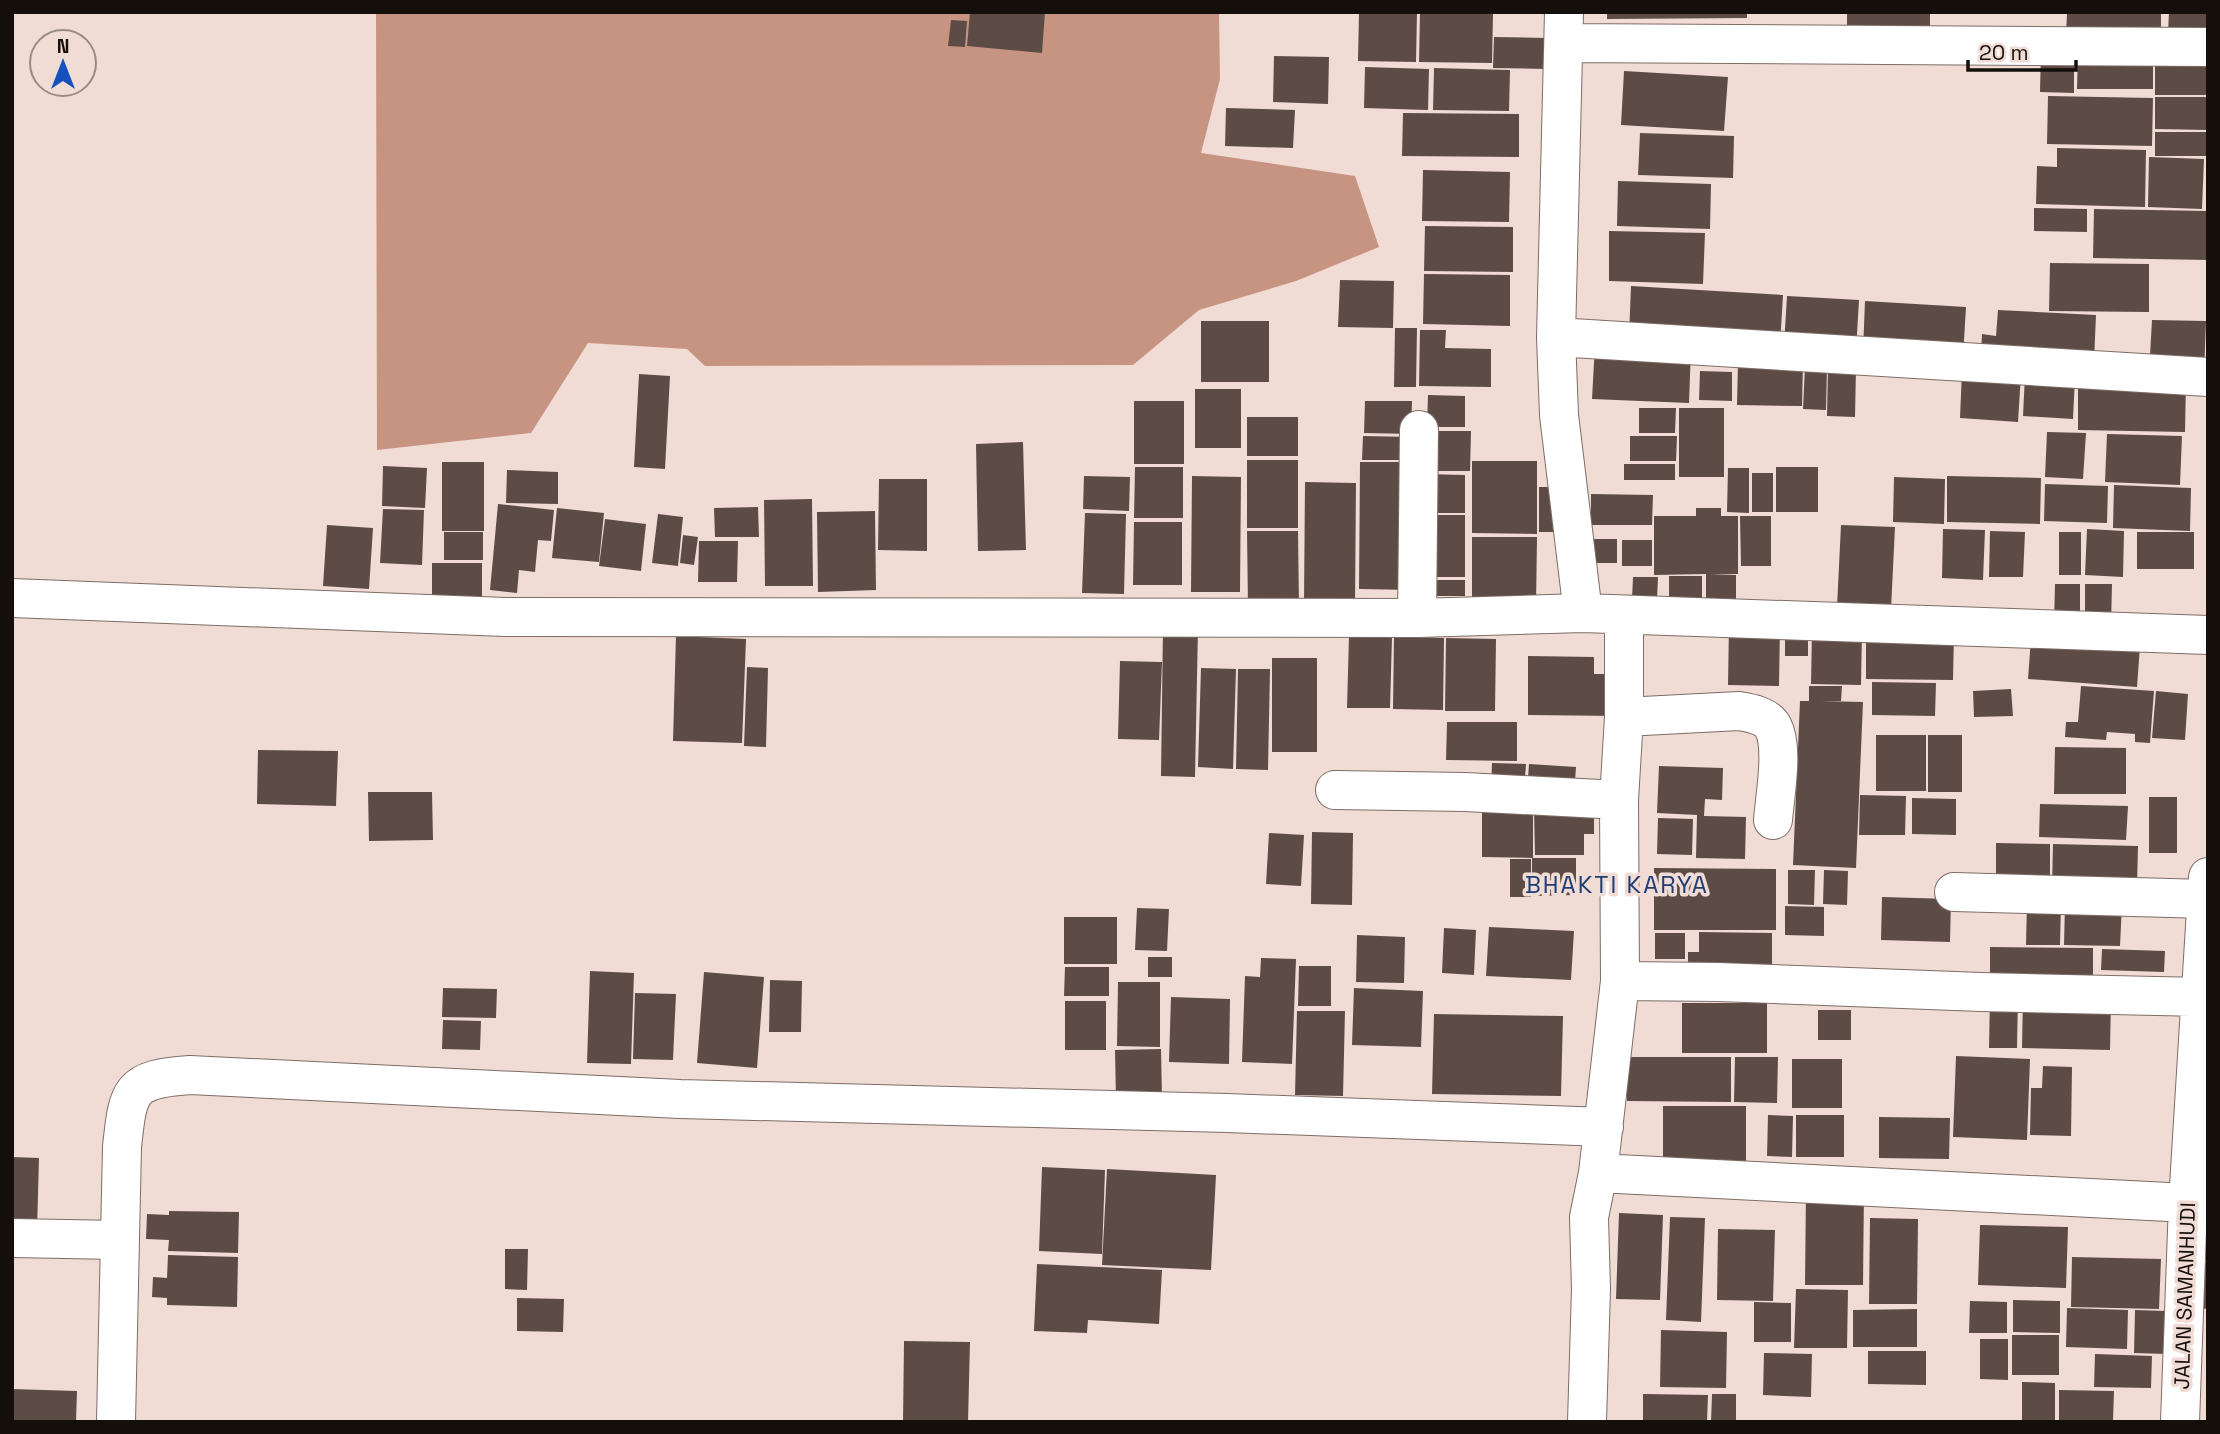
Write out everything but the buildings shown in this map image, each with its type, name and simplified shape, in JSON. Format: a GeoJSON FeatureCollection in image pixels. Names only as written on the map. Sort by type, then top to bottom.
{"type":"FeatureCollection","features":[{"type":"Feature","properties":{"kind":"street"},"geometry":{"type":"LineString","coordinates":[[1583,613],[1559,415],[1556,337],[1564,28],[2208,47]]}},
{"type":"Feature","properties":{"kind":"street"},"geometry":{"type":"LineString","coordinates":[[1556,337],[2208,377]]}},
{"type":"Feature","properties":{"kind":"street"},"geometry":{"type":"LineString","coordinates":[[1418,618],[1419,430]]}},
{"type":"Feature","properties":{"kind":"street"},"geometry":{"type":"LineString","coordinates":[[12,598],[505,617],[1418,618],[1583,613],[2208,635]]}},
{"type":"Feature","properties":{"kind":"street"},"geometry":{"type":"LineString","coordinates":[[1587,1422],[1590,1217],[1604,1127],[1620,981],[1619,800],[1624,717],[1624,615]]}},
{"type":"Feature","properties":{"kind":"street"},"geometry":{"type":"LineString","coordinates":[[1624,717],[1739,711],[1763,718],[1772,725],[1778,747],[1773,820]]}},
{"type":"Feature","properties":{"kind":"street"},"geometry":{"type":"LineString","coordinates":[[1335,790],[1465,792],[1619,800]]}},
{"type":"Feature","properties":{"kind":"street"},"geometry":{"type":"LineString","coordinates":[[1954,892],[2207,888]]}},
{"type":"Feature","properties":{"kind":"street","name":"JALAN SAMANHUDI"},"geometry":{"type":"LineString","coordinates":[[2179,1422],[2188,1203],[2203,1040],[2202,997],[2207,888]]}},
{"type":"Feature","properties":{"kind":"street"},"geometry":{"type":"LineString","coordinates":[[1620,981],[2202,997]]}},
{"type":"Feature","properties":{"kind":"street"},"geometry":{"type":"LineString","coordinates":[[116,1422],[119,1240],[125,1113],[133,1093],[148,1080],[190,1075],[680,1099],[1227,1113],[1604,1127]]}},
{"type":"Feature","properties":{"kind":"street"},"geometry":{"type":"LineString","coordinates":[[1598,1173],[2188,1203]]}},
{"type":"Feature","properties":{"kind":"street"},"geometry":{"type":"LineString","coordinates":[[12,1238],[119,1240]]}},
{"type":"Feature","properties":{"kind":"shaded area"},"geometry":{"type":"Polygon","coordinates":[[[376,12],[1219,12],[1220,79],[1201,153],[1355,176],[1379,247],[1296,281],[1199,310],[1133,365],[705,366],[687,349],[588,343],[531,433],[377,450],[376,12]]]}},
{"type":"Feature","properties":{"kind":"district","name":"BHAKTI KARYA"},"geometry":{"type":"Point","coordinates":[1617,885]}}]}
